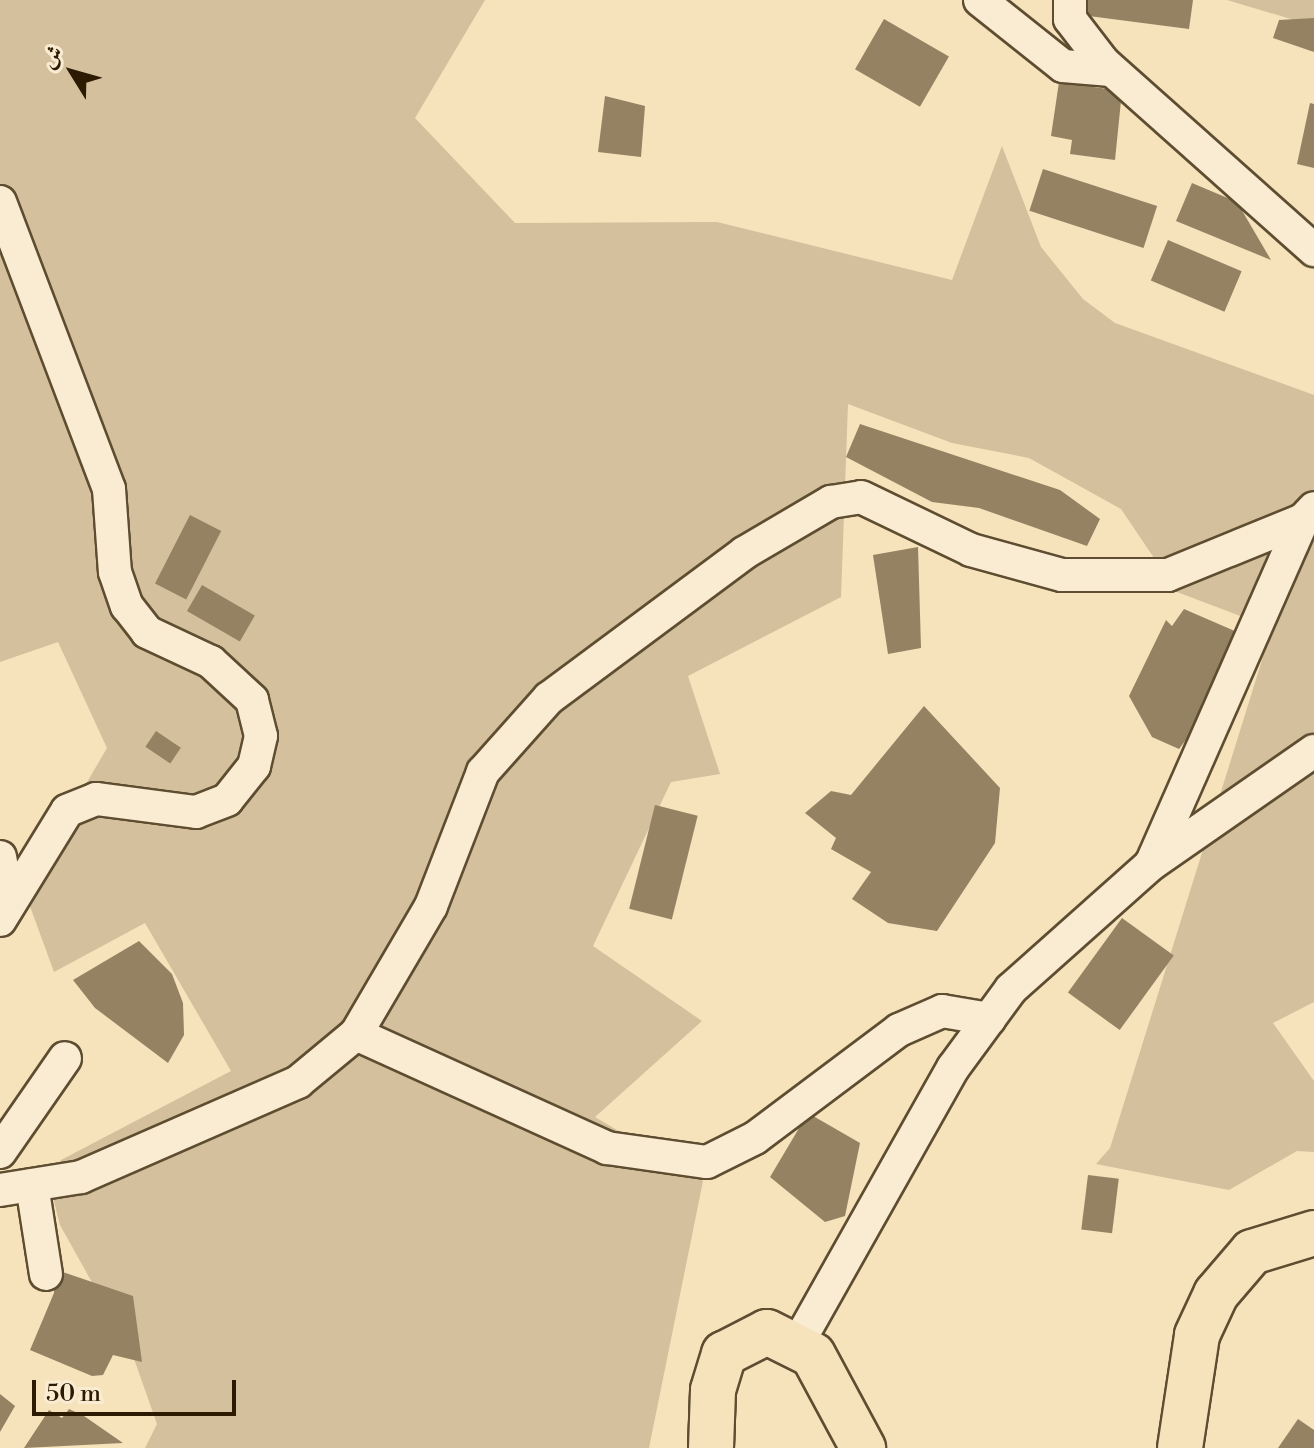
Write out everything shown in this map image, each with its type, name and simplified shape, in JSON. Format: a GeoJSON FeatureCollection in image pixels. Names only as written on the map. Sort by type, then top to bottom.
{"type":"FeatureCollection","features":[{"type":"Feature","properties":{"kind":"highway"},"geometry":{"type":"LineString","coordinates":[[1180,1448],[1197,1335],[1216,1294],[1252,1252],[1314,1233]]}},
{"type":"Feature","properties":{"kind":"highway"},"geometry":{"type":"LineString","coordinates":[[711,1448],[713,1390],[724,1354],[767,1332],[798,1343],[827,1373],[863,1448]]}},
{"type":"Feature","properties":{"kind":"street"},"geometry":{"type":"LineString","coordinates":[[980,0],[1063,66],[1111,70]]}},
{"type":"Feature","properties":{"kind":"street"},"geometry":{"type":"LineString","coordinates":[[1070,0],[1070,19],[1111,70],[1314,250]]}},
{"type":"Feature","properties":{"kind":"street"},"geometry":{"type":"LineString","coordinates":[[0,202],[109,489],[115,572],[127,606],[147,632],[211,662],[252,700],[261,736],[254,766],[227,800],[196,812],[96,799],[67,811],[4,910]]}},
{"type":"Feature","properties":{"kind":"street"},"geometry":{"type":"LineString","coordinates":[[0,1190],[81,1177],[298,1082],[356,1034],[431,906],[483,772],[549,698],[744,553],[831,502],[861,497],[971,550],[1062,575],[1168,575],[1308,514]]}},
{"type":"Feature","properties":{"kind":"street"},"geometry":{"type":"LineString","coordinates":[[1150,865],[1308,514]]}},
{"type":"Feature","properties":{"kind":"street"},"geometry":{"type":"LineString","coordinates":[[798,1343],[953,1068],[1011,989],[1150,865],[1314,751]]}},
{"type":"Feature","properties":{"kind":"street"},"geometry":{"type":"LineString","coordinates":[[0,857],[4,910]]}},
{"type":"Feature","properties":{"kind":"street"},"geometry":{"type":"LineString","coordinates":[[356,1034],[607,1148],[669,1162],[707,1162],[755,1138],[899,1030],[942,1011],[989,1019]]}},
{"type":"Feature","properties":{"kind":"street"},"geometry":{"type":"LineString","coordinates":[[0,1152],[65,1058]]}},
{"type":"Feature","properties":{"kind":"street"},"geometry":{"type":"LineString","coordinates":[[32,1185],[46,1274]]}},
{"type":"Feature","properties":{"kind":"shaded area"},"geometry":{"type":"Polygon","coordinates":[[[0,0],[485,0],[415,118],[515,223],[717,222],[952,280],[1002,146],[1041,247],[1083,299],[1115,323],[1314,395],[1314,1002],[1273,1023],[1314,1081],[1314,1152],[1297,1151],[1229,1190],[1096,1164],[1110,1148],[1272,628],[1177,592],[1121,509],[1029,458],[952,443],[848,404],[841,597],[688,676],[720,774],[671,782],[593,946],[702,1021],[595,1117],[703,1181],[649,1448],[145,1448],[157,1424],[133,1356],[60,1225],[48,1178],[61,1160],[231,1071],[145,923],[54,972],[24,890],[107,748],[58,642],[0,662],[0,0]]]}},
{"type":"Feature","properties":{"kind":"shaded area"},"geometry":{"type":"Polygon","coordinates":[[[1227,0],[1314,0],[1314,26],[1227,0]]]}},
{"type":"Feature","properties":{"kind":"building"},"geometry":{"type":"Polygon","coordinates":[[[1083,0],[1193,0],[1189,29],[1081,15],[1083,0]]]}},
{"type":"Feature","properties":{"kind":"building"},"geometry":{"type":"Polygon","coordinates":[[[1314,18],[1314,52],[1273,38],[1279,20],[1314,18]]]}},
{"type":"Feature","properties":{"kind":"building"},"geometry":{"type":"Polygon","coordinates":[[[884,19],[949,56],[920,107],[855,69],[884,19]]]}},
{"type":"Feature","properties":{"kind":"building"},"geometry":{"type":"Polygon","coordinates":[[[1059,82],[1122,91],[1115,160],[1070,154],[1072,140],[1051,136],[1059,82]]]}},
{"type":"Feature","properties":{"kind":"building"},"geometry":{"type":"Polygon","coordinates":[[[605,96],[645,106],[641,157],[598,152],[605,96]]]}},
{"type":"Feature","properties":{"kind":"building"},"geometry":{"type":"Polygon","coordinates":[[[1310,103],[1314,104],[1314,168],[1297,164],[1310,103]]]}},
{"type":"Feature","properties":{"kind":"building"},"geometry":{"type":"Polygon","coordinates":[[[1043,169],[1157,206],[1144,248],[1029,211],[1043,169]]]}},
{"type":"Feature","properties":{"kind":"building"},"geometry":{"type":"Polygon","coordinates":[[[1192,183],[1237,202],[1271,260],[1176,221],[1192,183]]]}},
{"type":"Feature","properties":{"kind":"building"},"geometry":{"type":"Polygon","coordinates":[[[1168,240],[1242,271],[1224,312],[1151,281],[1168,240]]]}},
{"type":"Feature","properties":{"kind":"building"},"geometry":{"type":"Polygon","coordinates":[[[860,424],[1060,490],[1100,519],[1087,546],[979,508],[932,502],[846,457],[860,424]]]}},
{"type":"Feature","properties":{"kind":"building"},"geometry":{"type":"Polygon","coordinates":[[[190,515],[221,531],[186,599],[155,584],[190,515]]]}},
{"type":"Feature","properties":{"kind":"building"},"geometry":{"type":"Polygon","coordinates":[[[918,547],[921,648],[888,654],[873,555],[918,547]]]}},
{"type":"Feature","properties":{"kind":"building"},"geometry":{"type":"Polygon","coordinates":[[[202,585],[255,616],[240,641],[187,611],[202,585]]]}},
{"type":"Feature","properties":{"kind":"building"},"geometry":{"type":"Polygon","coordinates":[[[1184,609],[1237,632],[1205,715],[1179,749],[1152,737],[1129,696],[1166,620],[1172,626],[1184,609]]]}},
{"type":"Feature","properties":{"kind":"building"},"geometry":{"type":"Polygon","coordinates":[[[924,706],[1000,788],[995,843],[937,931],[888,923],[852,899],[871,872],[831,849],[836,838],[805,813],[831,791],[851,795],[924,706]]]}},
{"type":"Feature","properties":{"kind":"building"},"geometry":{"type":"Polygon","coordinates":[[[156,731],[181,748],[170,764],[145,747],[156,731]]]}},
{"type":"Feature","properties":{"kind":"building"},"geometry":{"type":"Polygon","coordinates":[[[655,805],[698,816],[672,919],[629,909],[655,805]]]}},
{"type":"Feature","properties":{"kind":"building"},"geometry":{"type":"Polygon","coordinates":[[[1122,918],[1174,956],[1120,1030],[1068,992],[1122,918]]]}},
{"type":"Feature","properties":{"kind":"building"},"geometry":{"type":"Polygon","coordinates":[[[139,941],[172,974],[183,1003],[184,1035],[168,1063],[95,1008],[73,980],[139,941]]]}},
{"type":"Feature","properties":{"kind":"building"},"geometry":{"type":"Polygon","coordinates":[[[808,1113],[860,1143],[845,1216],[825,1222],[770,1177],[808,1113]]]}},
{"type":"Feature","properties":{"kind":"building"},"geometry":{"type":"Polygon","coordinates":[[[1088,1175],[1119,1179],[1112,1233],[1081,1230],[1088,1175]]]}},
{"type":"Feature","properties":{"kind":"building"},"geometry":{"type":"Polygon","coordinates":[[[54,1269],[133,1296],[142,1362],[113,1355],[103,1375],[92,1376],[30,1350],[54,1293],[54,1269]]]}},
{"type":"Feature","properties":{"kind":"building"},"geometry":{"type":"Polygon","coordinates":[[[0,1394],[15,1406],[0,1432],[0,1394]]]}},
{"type":"Feature","properties":{"kind":"building"},"geometry":{"type":"Polygon","coordinates":[[[69,1409],[123,1443],[24,1448],[49,1410],[62,1418],[69,1409]]]}},
{"type":"Feature","properties":{"kind":"building"},"geometry":{"type":"Polygon","coordinates":[[[1298,1419],[1314,1430],[1314,1448],[1278,1448],[1298,1419]]]}}]}
